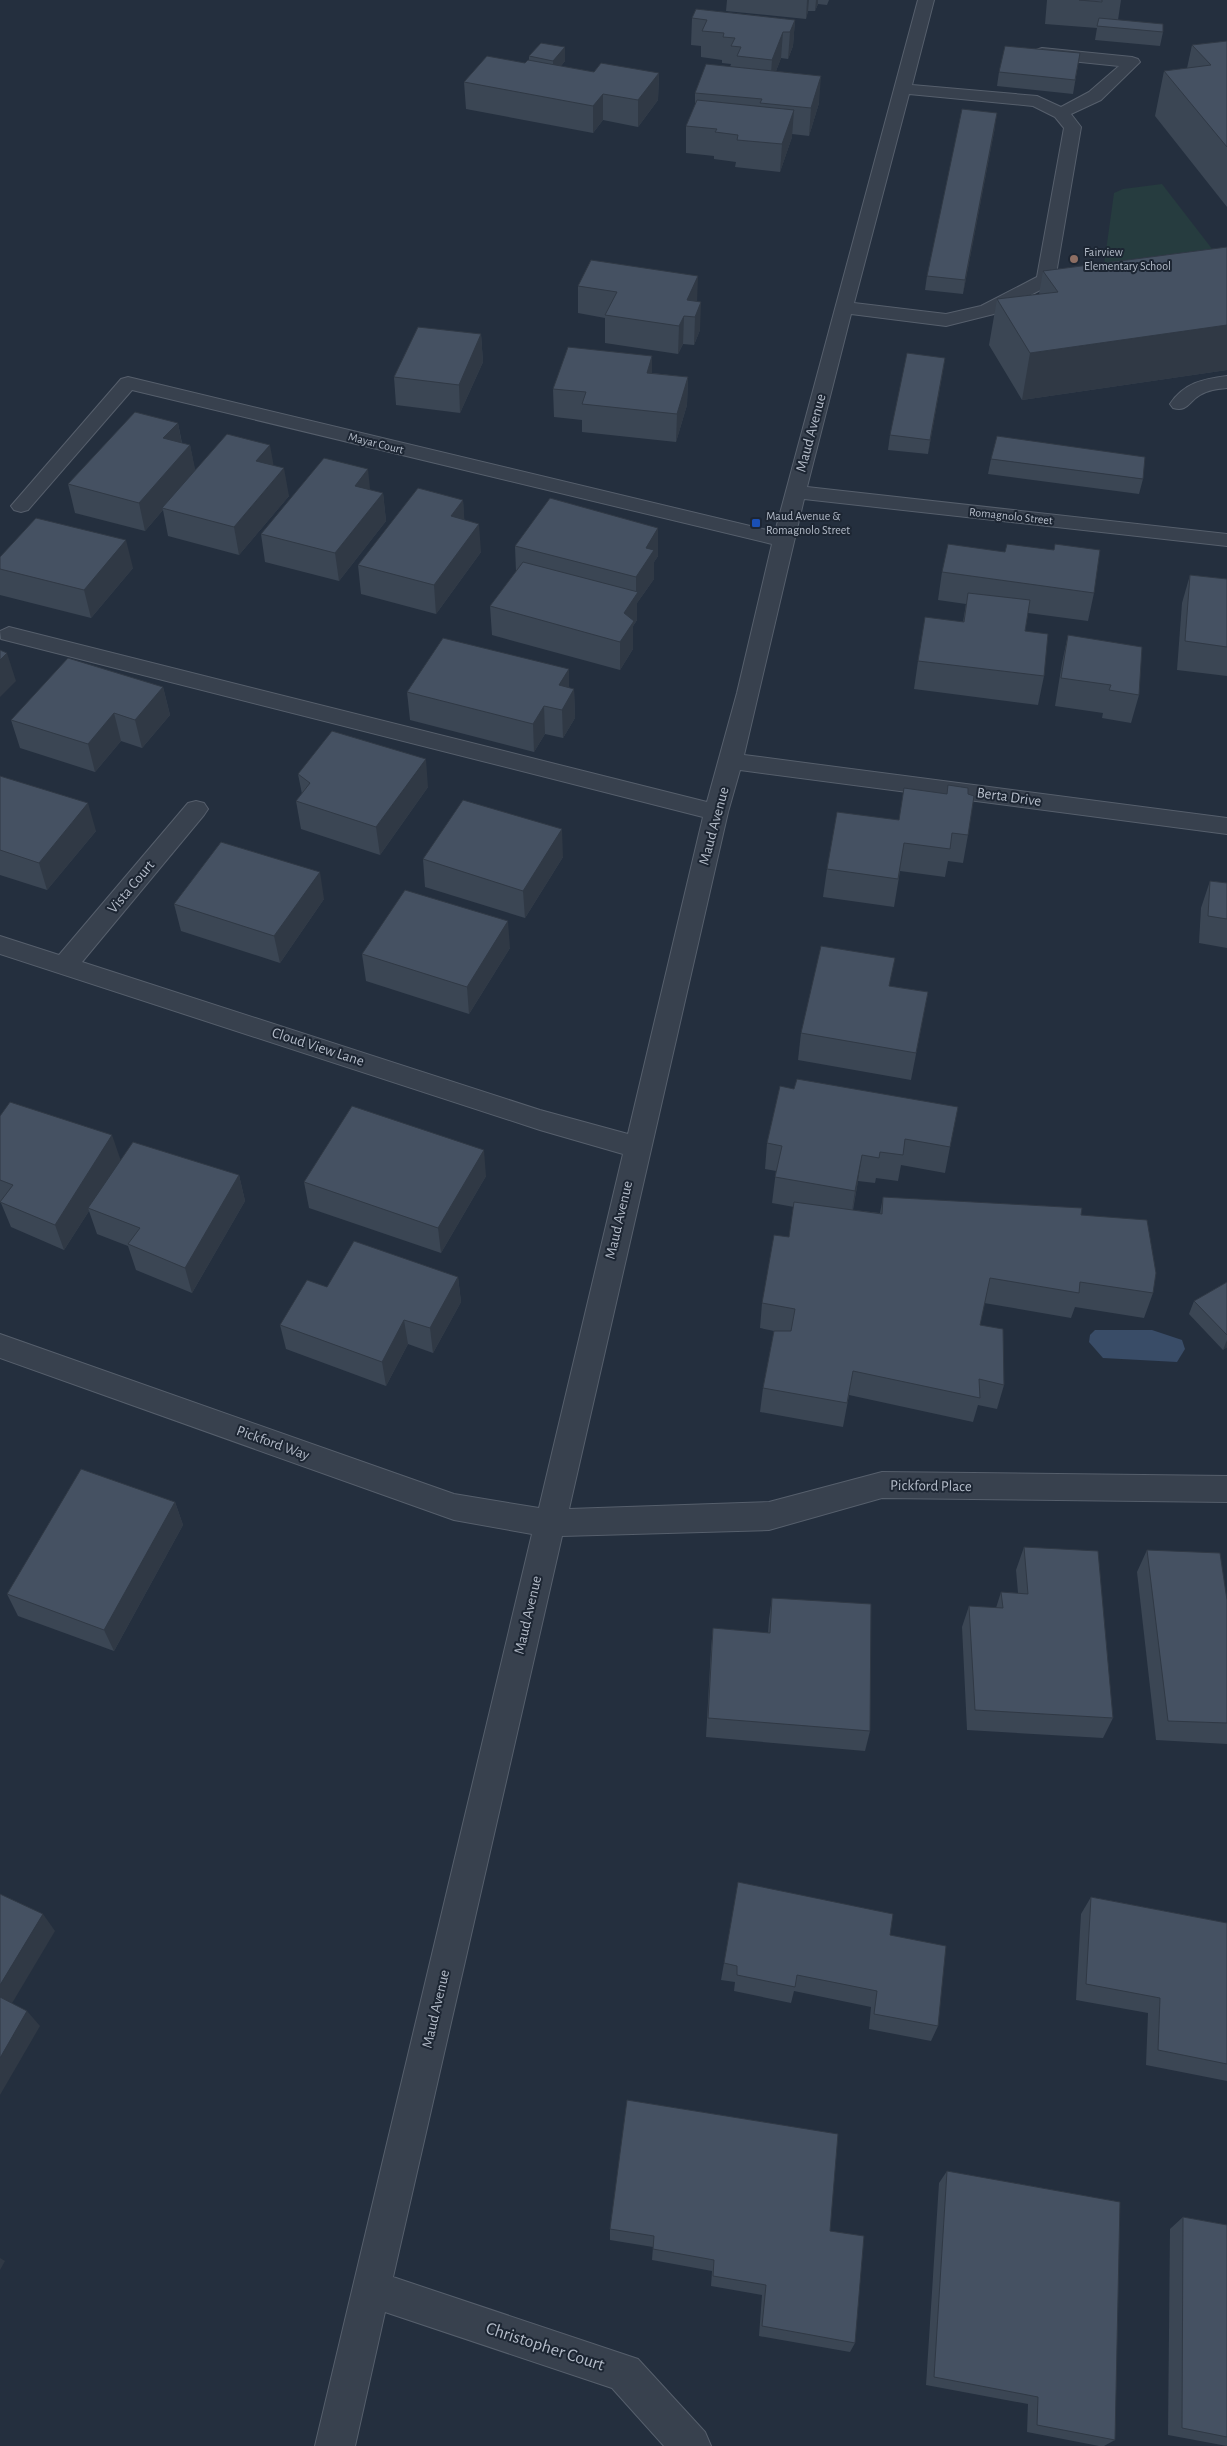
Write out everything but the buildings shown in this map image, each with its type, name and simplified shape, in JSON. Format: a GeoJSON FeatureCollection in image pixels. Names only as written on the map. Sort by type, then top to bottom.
{"type":"FeatureCollection","features":[{"type":"Feature","properties":{"kind":"street","name":"Maud Avenue"},"geometry":{"type":"LineString","coordinates":[[335,2446],[636,1146],[716,812],[732,761],[795,492],[926,0]]}},
{"type":"Feature","properties":{"kind":"street"},"geometry":{"type":"LineString","coordinates":[[1025,52],[1132,62],[1095,96],[1061,112]]}},
{"type":"Feature","properties":{"kind":"street"},"geometry":{"type":"LineString","coordinates":[[844,307],[946,320],[987,310],[1046,280],[1073,127],[1061,112],[1037,101],[903,89]]}},
{"type":"Feature","properties":{"kind":"street"},"geometry":{"type":"LineString","coordinates":[[1180,404],[1185,395],[1193,391],[1208,384],[1227,382]]}},
{"type":"Feature","properties":{"kind":"street","name":"Mayar Court"},"geometry":{"type":"LineString","coordinates":[[21,506],[128,383],[784,541]]}},
{"type":"Feature","properties":{"kind":"street","name":"Romagnolo Street"},"geometry":{"type":"LineString","coordinates":[[795,492],[1227,540]]}},
{"type":"Feature","properties":{"kind":"street"},"geometry":{"type":"LineString","coordinates":[[9,634],[716,812]]}},
{"type":"Feature","properties":{"kind":"street","name":"Berta Drive"},"geometry":{"type":"LineString","coordinates":[[732,761],[1227,826]]}},
{"type":"Feature","properties":{"kind":"street","name":"Vista Court"},"geometry":{"type":"LineString","coordinates":[[65,965],[196,809]]}},
{"type":"Feature","properties":{"kind":"street","name":"Cloud View Lane"},"geometry":{"type":"LineString","coordinates":[[0,945],[530,1117],[636,1146]]}},
{"type":"Feature","properties":{"kind":"street","name":"Pickford Way"},"geometry":{"type":"LineString","coordinates":[[0,1346],[454,1507],[550,1523]]}},
{"type":"Feature","properties":{"kind":"street","name":"Pickford Place"},"geometry":{"type":"LineString","coordinates":[[550,1523],[769,1516],[882,1485],[1227,1489]]}},
{"type":"Feature","properties":{"kind":"street","name":"Christopher Court"},"geometry":{"type":"LineString","coordinates":[[371,2288],[624,2373],[692,2446]]}},
{"type":"Feature","properties":{"kind":"green space"},"geometry":{"type":"Polygon","coordinates":[[[1162,184],[1226,267],[1104,265],[1114,193],[1123,189],[1162,184]]]}},
{"type":"Feature","properties":{"kind":"water"},"geometry":{"type":"Polygon","coordinates":[[[1095,1330],[1152,1330],[1182,1340],[1185,1349],[1177,1362],[1103,1358],[1089,1342],[1090,1335],[1095,1330]]]}},
{"type":"Feature","properties":{"kind":"place","name":"Fairview Elementary School"},"geometry":{"type":"Point","coordinates":[1074,259]}},
{"type":"Feature","properties":{"kind":"place","name":"Maud Avenue & Romagnolo Street"},"geometry":{"type":"Point","coordinates":[756,523]}}]}
